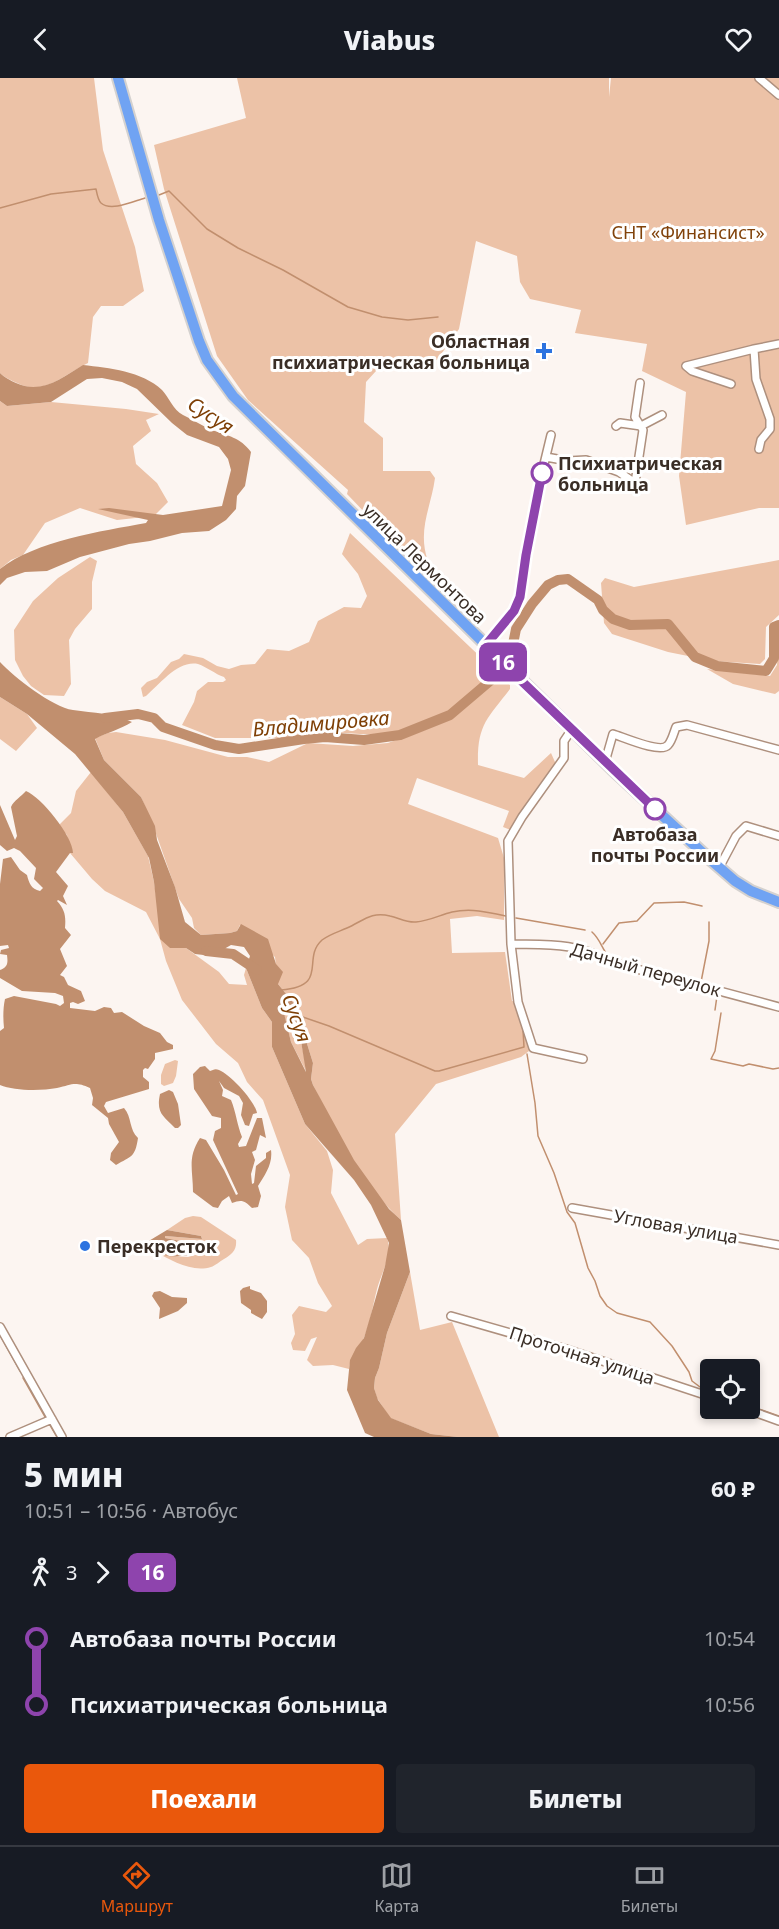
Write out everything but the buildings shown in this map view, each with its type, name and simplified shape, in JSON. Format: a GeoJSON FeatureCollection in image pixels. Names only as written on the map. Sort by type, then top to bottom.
{"type":"FeatureCollection","features":[{"type":"Feature","properties":{"kind":"highway","name":"улица Лермонтова"},"geometry":{"type":"LineString","coordinates":[[118,78],[159,220],[198,341],[207,360],[233,396],[485,646],[719,868],[751,891],[779,902]]}},
{"type":"Feature","properties":{"kind":"street"},"geometry":{"type":"LineString","coordinates":[[759,78],[779,95]]}},
{"type":"Feature","properties":{"kind":"street"},"geometry":{"type":"LineString","coordinates":[[773,88],[774,78]]}},
{"type":"Feature","properties":{"kind":"street"},"geometry":{"type":"LineString","coordinates":[[731,384],[692,371],[686,366],[779,344]]}},
{"type":"Feature","properties":{"kind":"street"},"geometry":{"type":"LineString","coordinates":[[754,349],[756,379],[770,419],[770,429],[761,440],[759,449]]}},
{"type":"Feature","properties":{"kind":"street"},"geometry":{"type":"LineString","coordinates":[[546,457],[568,461],[586,460],[619,472],[635,483],[642,439],[641,426],[635,417],[640,383]]}},
{"type":"Feature","properties":{"kind":"street"},"geometry":{"type":"LineString","coordinates":[[616,426],[620,423],[641,426],[662,415]]}},
{"type":"Feature","properties":{"kind":"street"},"geometry":{"type":"LineString","coordinates":[[485,646],[514,611],[520,597],[526,555],[551,435]]}},
{"type":"Feature","properties":{"kind":"street"},"geometry":{"type":"LineString","coordinates":[[605,762],[613,734],[650,747],[663,748],[668,745],[676,727],[687,725],[779,750]]}},
{"type":"Feature","properties":{"kind":"street"},"geometry":{"type":"LineString","coordinates":[[572,729],[564,741],[564,758],[522,816],[508,841],[511,944],[518,1002],[533,1048],[583,1059]]}},
{"type":"Feature","properties":{"kind":"street"},"geometry":{"type":"LineString","coordinates":[[719,868],[736,836],[746,826],[779,836]]}},
{"type":"Feature","properties":{"kind":"street","name":"Дачный переулок"},"geometry":{"type":"LineString","coordinates":[[511,944],[566,946],[594,952],[607,961],[779,1007]]}},
{"type":"Feature","properties":{"kind":"street","name":"Угловая улица"},"geometry":{"type":"LineString","coordinates":[[572,1208],[779,1245]]}},
{"type":"Feature","properties":{"kind":"street","name":"Проточная улица"},"geometry":{"type":"LineString","coordinates":[[451,1316],[556,1346],[700,1393]]}},
{"type":"Feature","properties":{"kind":"street"},"geometry":{"type":"LineString","coordinates":[[0,1327],[62,1437]]}},
{"type":"Feature","properties":{"kind":"street"},"geometry":{"type":"LineString","coordinates":[[760,1414],[779,1421]]}},
{"type":"Feature","properties":{"kind":"street"},"geometry":{"type":"LineString","coordinates":[[10,1437],[52,1419]]}},
{"type":"Feature","properties":{"kind":"green space"},"geometry":{"type":"Polygon","coordinates":[[[0,78],[94,78],[103,150],[135,247],[144,291],[123,306],[101,306],[93,317],[88,363],[45,386],[27,387],[0,373],[0,78]]]}},
{"type":"Feature","properties":{"kind":"green space","name":"СНТ «Финансист»"},"geometry":{"type":"Polygon","coordinates":[[[237,78],[609,78],[609,97],[611,78],[779,78],[779,508],[759,508],[686,525],[679,476],[686,392],[642,371],[647,344],[575,333],[581,310],[530,299],[520,282],[517,256],[476,241],[459,329],[437,360],[413,358],[390,369],[376,371],[366,382],[364,422],[383,438],[383,471],[430,471],[435,478],[424,529],[428,561],[418,568],[347,494],[348,490],[248,400],[217,356],[164,189],[154,145],[246,118],[237,78]]]}},
{"type":"Feature","properties":{"kind":"green space"},"geometry":{"type":"Polygon","coordinates":[[[0,401],[7,406],[51,402],[159,414],[146,420],[151,431],[133,446],[136,464],[157,483],[168,502],[154,516],[117,520],[80,508],[45,523],[23,555],[11,560],[0,569],[0,401]]]}},
{"type":"Feature","properties":{"kind":"green space"},"geometry":{"type":"Polygon","coordinates":[[[350,533],[510,685],[510,689],[485,723],[479,740],[478,765],[524,778],[551,753],[559,771],[519,827],[518,833],[503,827],[509,811],[417,778],[408,804],[498,838],[504,858],[504,920],[477,916],[450,919],[452,953],[505,952],[512,1001],[518,1002],[533,1048],[521,1057],[436,1084],[395,1134],[401,1220],[363,1175],[313,1085],[311,1079],[313,1063],[295,1005],[278,984],[275,957],[240,925],[237,931],[230,933],[201,935],[194,928],[192,918],[179,899],[141,797],[104,760],[95,738],[116,732],[165,740],[228,757],[247,757],[269,762],[308,743],[353,746],[388,743],[413,734],[317,731],[283,738],[215,738],[182,725],[197,691],[208,682],[226,680],[198,664],[176,669],[143,697],[141,688],[147,682],[157,678],[171,662],[184,654],[203,658],[217,666],[229,669],[255,664],[267,649],[289,651],[309,642],[318,621],[344,607],[361,608],[367,596],[358,574],[342,554],[350,533]]]}},
{"type":"Feature","properties":{"kind":"green space"},"geometry":{"type":"Polygon","coordinates":[[[90,557],[97,561],[92,582],[92,609],[69,640],[71,684],[64,696],[44,695],[31,686],[15,660],[14,630],[33,601],[58,578],[90,557]]]}},
{"type":"Feature","properties":{"kind":"green space"},"geometry":{"type":"Polygon","coordinates":[[[779,560],[779,615],[766,627],[765,659],[760,664],[713,661],[668,652],[612,634],[604,623],[601,583],[605,578],[634,587],[779,560]]]}},
{"type":"Feature","properties":{"kind":"green space"},"geometry":{"type":"Polygon","coordinates":[[[779,631],[779,691],[775,694],[733,684],[707,669],[770,676],[777,665],[779,631]]]}},
{"type":"Feature","properties":{"kind":"green space"},"geometry":{"type":"Polygon","coordinates":[[[0,697],[27,714],[37,728],[16,751],[0,739],[0,697]]]}},
{"type":"Feature","properties":{"kind":"green space"},"geometry":{"type":"Polygon","coordinates":[[[91,772],[123,812],[148,856],[158,909],[170,948],[186,948],[219,972],[229,984],[247,985],[244,975],[246,968],[262,1008],[272,1022],[272,1047],[305,1124],[327,1151],[333,1170],[331,1193],[358,1245],[367,1239],[387,1238],[388,1257],[377,1289],[369,1324],[349,1369],[333,1365],[313,1366],[307,1360],[317,1337],[311,1339],[305,1351],[293,1350],[291,1343],[295,1334],[292,1315],[299,1306],[326,1312],[332,1306],[318,1283],[309,1258],[292,1240],[285,1207],[290,1175],[263,1100],[247,1082],[238,1063],[216,1044],[182,1000],[166,961],[160,939],[146,912],[105,891],[92,879],[70,853],[67,835],[58,826],[71,813],[76,791],[91,772]]]}},
{"type":"Feature","properties":{"kind":"green space"},"geometry":{"type":"Polygon","coordinates":[[[280,1000],[290,1014],[298,1033],[306,1071],[291,1042],[280,1000]]]}},
{"type":"Feature","properties":{"kind":"green space"},"geometry":{"type":"Polygon","coordinates":[[[178,1061],[176,1076],[173,1083],[164,1086],[161,1084],[161,1075],[165,1064],[178,1061]]]}},
{"type":"Feature","properties":{"kind":"green space"},"geometry":{"type":"Polygon","coordinates":[[[201,1217],[236,1240],[232,1253],[213,1266],[189,1267],[155,1252],[188,1257],[210,1251],[196,1244],[165,1238],[165,1236],[202,1239],[201,1236],[167,1230],[185,1218],[201,1217]]]}},
{"type":"Feature","properties":{"kind":"green space"},"geometry":{"type":"Polygon","coordinates":[[[410,1272],[420,1330],[452,1322],[499,1437],[458,1437],[431,1434],[390,1418],[377,1398],[374,1388],[375,1378],[387,1333],[410,1272]]]}},
{"type":"Feature","properties":{"kind":"water"},"geometry":{"type":"Polygon","coordinates":[[[83,365],[145,378],[162,390],[180,413],[243,443],[251,452],[245,486],[237,496],[236,509],[226,520],[209,531],[182,533],[129,544],[80,557],[47,571],[25,572],[7,578],[0,585],[0,569],[31,551],[70,538],[146,523],[148,520],[98,509],[109,508],[163,515],[222,506],[231,470],[228,459],[219,447],[187,435],[137,389],[122,382],[102,378],[87,379],[51,402],[7,406],[0,401],[0,373],[16,383],[34,387],[51,383],[83,365]]]}},
{"type":"Feature","properties":{"kind":"water"},"geometry":{"type":"Polygon","coordinates":[[[0,662],[24,683],[64,708],[111,715],[132,722],[95,739],[104,760],[141,797],[155,826],[157,840],[175,887],[185,922],[201,935],[230,933],[237,931],[241,924],[268,939],[276,964],[283,972],[278,984],[295,1005],[313,1063],[311,1079],[313,1085],[354,1160],[389,1209],[401,1220],[410,1272],[387,1333],[375,1378],[374,1388],[378,1400],[391,1418],[431,1434],[458,1437],[374,1437],[365,1433],[347,1390],[350,1360],[364,1338],[385,1266],[389,1243],[371,1205],[354,1180],[305,1124],[272,1047],[272,1022],[262,1008],[246,968],[250,956],[244,947],[231,945],[212,956],[195,954],[186,948],[170,948],[160,939],[149,858],[123,812],[75,754],[27,714],[0,697],[0,662]],[[281,1001],[291,1042],[306,1072],[301,1041],[286,1005],[281,1001]]]}},
{"type":"Feature","properties":{"kind":"water"},"geometry":{"type":"Polygon","coordinates":[[[26,791],[40,801],[55,818],[72,846],[73,853],[70,853],[56,872],[68,886],[63,896],[67,905],[57,901],[64,913],[65,928],[71,935],[60,949],[67,966],[60,975],[64,977],[68,985],[81,991],[85,1001],[78,1004],[70,1003],[70,1008],[95,1011],[104,1007],[111,1008],[114,1013],[122,1012],[160,1033],[167,1042],[173,1045],[173,1049],[155,1053],[155,1059],[148,1069],[143,1070],[143,1077],[149,1082],[149,1089],[106,1102],[104,1106],[108,1113],[124,1108],[138,1138],[134,1153],[116,1165],[110,1160],[111,1153],[119,1142],[108,1118],[92,1105],[93,1098],[90,1088],[76,1084],[51,1089],[28,1090],[0,1085],[0,1031],[4,1028],[5,999],[14,996],[60,1006],[64,1003],[63,996],[55,993],[22,991],[0,978],[0,970],[6,966],[7,960],[7,955],[0,954],[1,950],[9,948],[8,945],[0,946],[0,884],[3,859],[11,857],[20,870],[27,875],[32,887],[40,891],[43,888],[34,879],[36,868],[20,851],[14,848],[7,851],[0,845],[0,805],[15,840],[17,836],[11,807],[26,791]]]}},
{"type":"Feature","properties":{"kind":"water"},"geometry":{"type":"Polygon","coordinates":[[[205,1066],[210,1071],[218,1069],[229,1077],[247,1095],[255,1108],[257,1113],[253,1114],[249,1126],[245,1125],[241,1115],[243,1103],[239,1096],[224,1088],[219,1081],[223,1090],[222,1096],[231,1100],[234,1109],[242,1137],[238,1144],[239,1147],[246,1146],[257,1118],[262,1118],[266,1138],[260,1135],[256,1150],[252,1152],[255,1160],[251,1174],[252,1184],[256,1166],[266,1158],[266,1153],[271,1150],[271,1160],[258,1186],[261,1196],[258,1207],[252,1208],[241,1201],[232,1203],[229,1196],[218,1208],[213,1207],[193,1192],[192,1158],[200,1138],[206,1140],[236,1195],[238,1194],[213,1140],[215,1131],[221,1128],[221,1118],[212,1116],[194,1089],[193,1074],[200,1067],[205,1066]]]}},
{"type":"Feature","properties":{"kind":"water"},"geometry":{"type":"Polygon","coordinates":[[[169,1090],[173,1092],[178,1104],[181,1125],[178,1128],[167,1120],[159,1106],[160,1094],[169,1090]]]}},
{"type":"Feature","properties":{"kind":"water"},"geometry":{"type":"Polygon","coordinates":[[[167,1230],[201,1236],[202,1239],[165,1236],[165,1238],[196,1244],[209,1248],[210,1251],[171,1256],[163,1255],[147,1246],[147,1242],[167,1230]]]}},
{"type":"Feature","properties":{"kind":"water"},"geometry":{"type":"Polygon","coordinates":[[[250,1286],[250,1289],[261,1293],[267,1301],[267,1312],[262,1319],[251,1313],[251,1310],[241,1303],[240,1291],[250,1286]]]}},
{"type":"Feature","properties":{"kind":"water"},"geometry":{"type":"Polygon","coordinates":[[[160,1291],[172,1297],[187,1298],[187,1303],[178,1311],[159,1319],[160,1308],[152,1296],[154,1292],[160,1291]]]}},
{"type":"Feature","properties":{"kind":"waterway"},"geometry":{"type":"LineString","coordinates":[[0,208],[51,194],[96,189],[99,200],[105,205],[123,205],[145,198]]}},
{"type":"Feature","properties":{"kind":"waterway"},"geometry":{"type":"LineString","coordinates":[[159,195],[169,191],[207,229],[348,307],[382,317],[408,320],[438,317]]}},
{"type":"Feature","properties":{"kind":"waterway","name":"Владимировка"},"geometry":{"type":"LineString","coordinates":[[105,718],[138,714],[154,718],[163,727],[215,745],[239,749],[325,737],[364,740],[400,735],[450,715],[490,681],[511,654],[516,629],[532,604],[548,585],[558,580],[568,579],[598,600],[603,610],[613,619],[630,625],[668,624],[695,657],[717,666],[766,671],[774,658],[774,627],[779,625]]}},
{"type":"Feature","properties":{"kind":"waterway"},"geometry":{"type":"LineString","coordinates":[[603,944],[619,923],[637,921],[654,903],[684,902],[702,906]]}},
{"type":"Feature","properties":{"kind":"waterway"},"geometry":{"type":"LineString","coordinates":[[281,990],[305,983],[310,977],[316,947],[322,940],[372,916],[383,915],[413,922],[466,910],[506,916]]}},
{"type":"Feature","properties":{"kind":"waterway"},"geometry":{"type":"LineString","coordinates":[[516,918],[585,930]]}},
{"type":"Feature","properties":{"kind":"waterway"},"geometry":{"type":"LineString","coordinates":[[701,982],[709,941],[709,922]]}},
{"type":"Feature","properties":{"kind":"waterway"},"geometry":{"type":"LineString","coordinates":[[592,932],[610,958]]}},
{"type":"Feature","properties":{"kind":"waterway","name":"Сусуя"},"geometry":{"type":"LineString","coordinates":[[206,951],[233,954],[257,970]]}},
{"type":"Feature","properties":{"kind":"waterway"},"geometry":{"type":"LineString","coordinates":[[611,966],[645,975]]}},
{"type":"Feature","properties":{"kind":"waterway"},"geometry":{"type":"LineString","coordinates":[[703,990],[717,996],[715,1010]]}},
{"type":"Feature","properties":{"kind":"waterway"},"geometry":{"type":"LineString","coordinates":[[721,1013],[715,1051],[711,1059],[743,1066],[749,1064],[779,1068]]}},
{"type":"Feature","properties":{"kind":"waterway"},"geometry":{"type":"LineString","coordinates":[[297,1015],[329,1026],[435,1071],[524,1047],[523,1030]]}},
{"type":"Feature","properties":{"kind":"waterway"},"geometry":{"type":"LineString","coordinates":[[527,1054],[538,1136],[567,1212],[575,1223],[588,1268],[600,1296],[607,1306],[617,1313],[650,1322],[672,1346],[689,1372],[692,1381],[700,1387]]}},
{"type":"Feature","properties":{"kind":"waterway"},"geometry":{"type":"LineString","coordinates":[[0,1335],[20,1371]]}},
{"type":"Feature","properties":{"kind":"waterway"},"geometry":{"type":"LineString","coordinates":[[23,1378],[45,1417]]}},
{"type":"Feature","properties":{"kind":"waterway"},"geometry":{"type":"LineString","coordinates":[[760,1409],[779,1416]]}},
{"type":"Feature","properties":{"kind":"waterway"},"geometry":{"type":"LineString","coordinates":[[50,1425],[57,1437]]}},
{"type":"Feature","properties":{"kind":"bus line","name":"16"},"geometry":{"type":"LineString","coordinates":[[542,473],[520,597],[514,611],[485,646],[655,809]]}},
{"type":"Feature","properties":{"kind":"place","name":"Областная психиатрическая больница"},"geometry":{"type":"Point","coordinates":[544,351]}},
{"type":"Feature","properties":{"kind":"place","name":"Психиатрическая больница"},"geometry":{"type":"Point","coordinates":[542,473]}},
{"type":"Feature","properties":{"kind":"place","name":"Автобаза почты России"},"geometry":{"type":"Point","coordinates":[655,809]}},
{"type":"Feature","properties":{"kind":"place","name":"Перекресток"},"geometry":{"type":"Point","coordinates":[85,1246]}}]}
